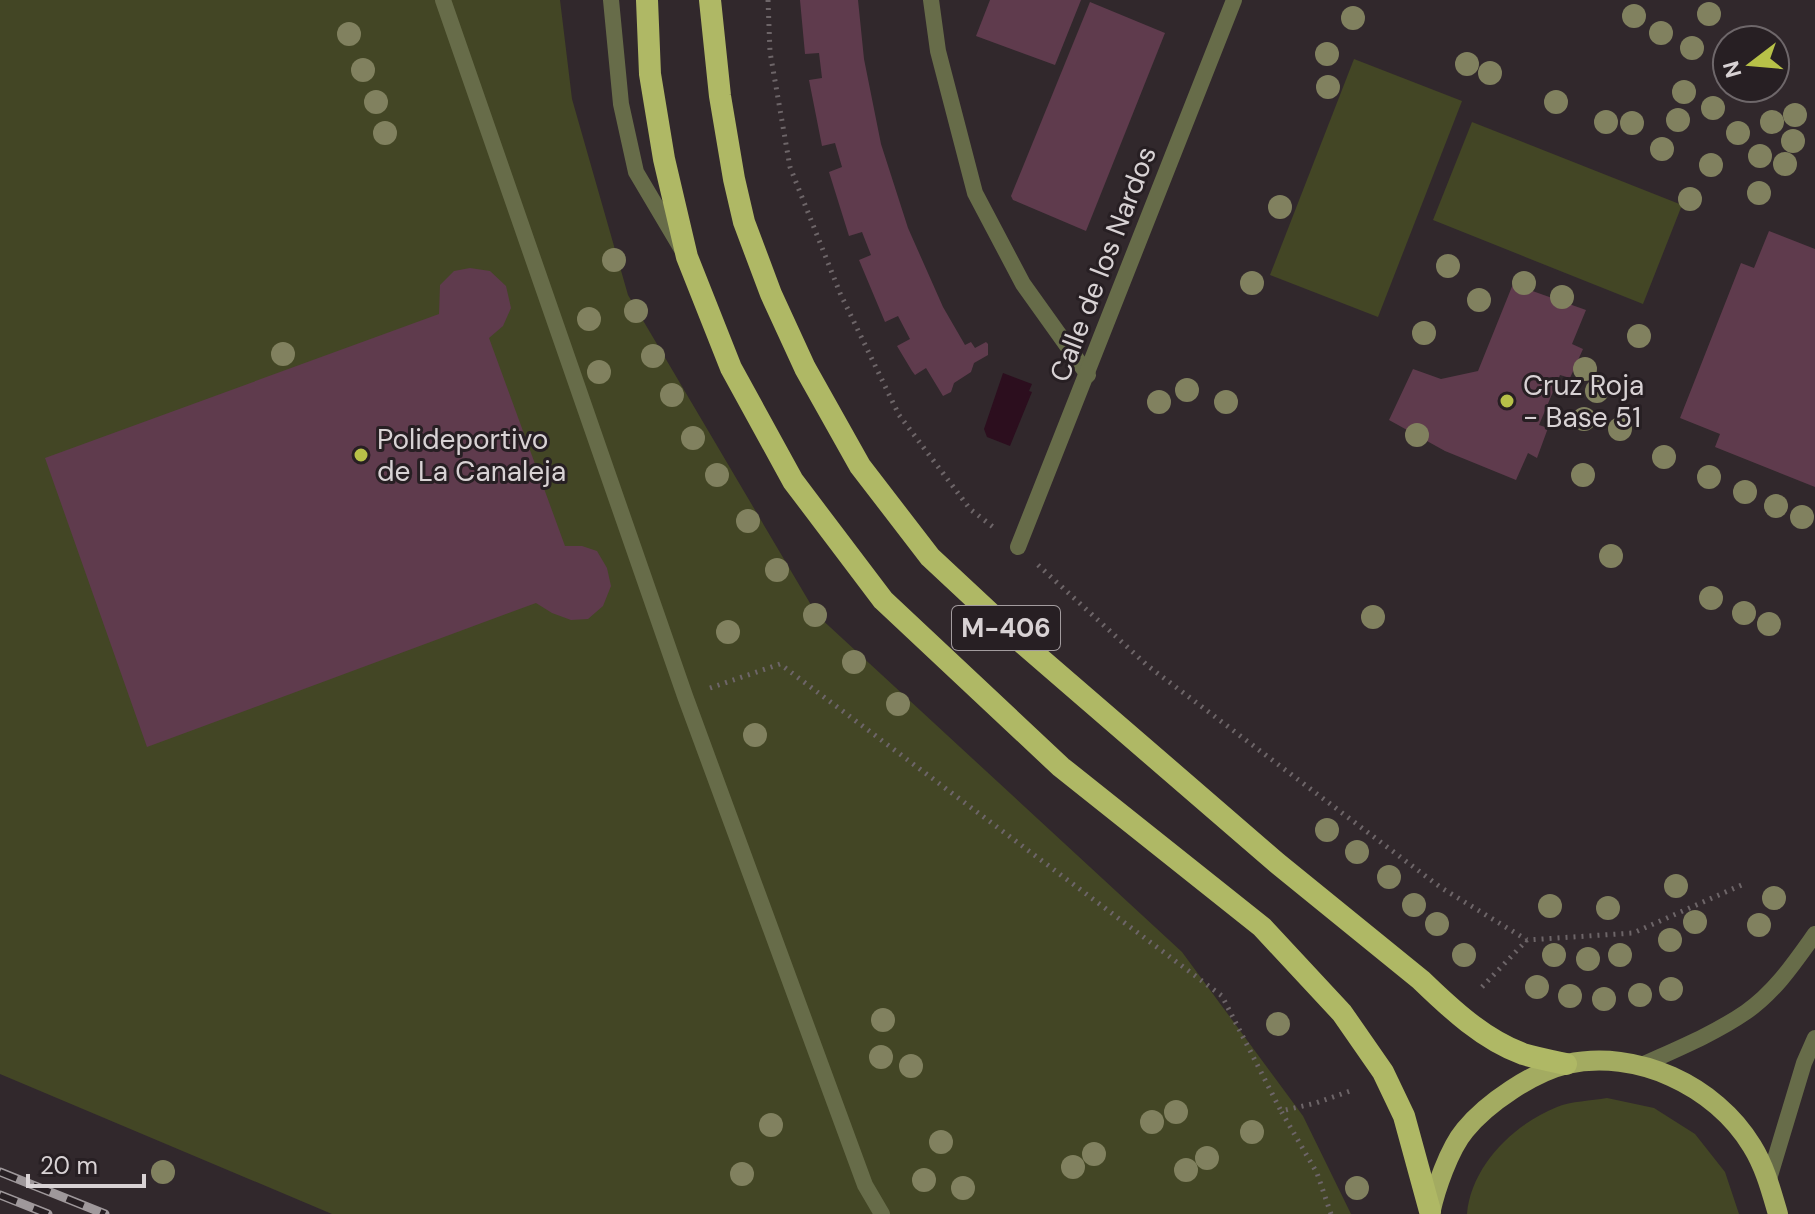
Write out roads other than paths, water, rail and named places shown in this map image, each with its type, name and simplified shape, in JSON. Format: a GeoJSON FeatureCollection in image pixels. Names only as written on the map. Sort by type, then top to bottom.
{"type":"FeatureCollection","features":[{"type":"Feature","properties":{"kind":"highway","name":"M-406"},"geometry":{"type":"LineString","coordinates":[[647,0],[650,74],[664,159],[687,257],[731,368],[793,481],[883,600],[1061,767],[1262,927],[1342,1013],[1383,1072],[1404,1116],[1430,1212]]}},
{"type":"Feature","properties":{"kind":"highway","name":"M-406"},"geometry":{"type":"LineString","coordinates":[[710,0],[720,96],[734,179],[744,222],[771,294],[805,368],[860,466],[930,557],[1114,724],[1421,980],[1456,1013],[1490,1038],[1523,1054],[1566,1064]]}},
{"type":"Feature","properties":{"kind":"main road"},"geometry":{"type":"LineString","coordinates":[[1430,1212],[1463,1131],[1489,1106],[1527,1081],[1566,1064],[1609,1062],[1642,1065],[1670,1075],[1693,1088],[1730,1118],[1751,1144],[1769,1179],[1778,1214]]}},
{"type":"Feature","properties":{"kind":"street"},"geometry":{"type":"LineString","coordinates":[[443,0],[685,696],[865,1185],[882,1214]]}},
{"type":"Feature","properties":{"kind":"street"},"geometry":{"type":"LineString","coordinates":[[611,0],[621,104],[636,172],[655,209],[687,257]]}},
{"type":"Feature","properties":{"kind":"street"},"geometry":{"type":"LineString","coordinates":[[931,0],[938,51],[975,193],[1023,284],[1088,375]]}},
{"type":"Feature","properties":{"kind":"street","name":"Calle de los Nardos"},"geometry":{"type":"LineString","coordinates":[[1018,547],[1234,0]]}},
{"type":"Feature","properties":{"kind":"street"},"geometry":{"type":"LineString","coordinates":[[1642,1065],[1719,1029],[1748,1011],[1780,982],[1815,934]]}},
{"type":"Feature","properties":{"kind":"street"},"geometry":{"type":"LineString","coordinates":[[1769,1179],[1804,1063],[1815,1038]]}},
{"type":"Feature","properties":{"kind":"railway"},"geometry":{"type":"LineString","coordinates":[[0,1172],[105,1214]]}},
{"type":"Feature","properties":{"kind":"railway"},"geometry":{"type":"LineString","coordinates":[[0,1195],[48,1214]]}},
{"type":"Feature","properties":{"kind":"place","name":"Cruz Roja - Base 51"},"geometry":{"type":"Point","coordinates":[1507,401]}},
{"type":"Feature","properties":{"kind":"place","name":"Polideportivo de La Canaleja"},"geometry":{"type":"Point","coordinates":[361,455]}}]}
